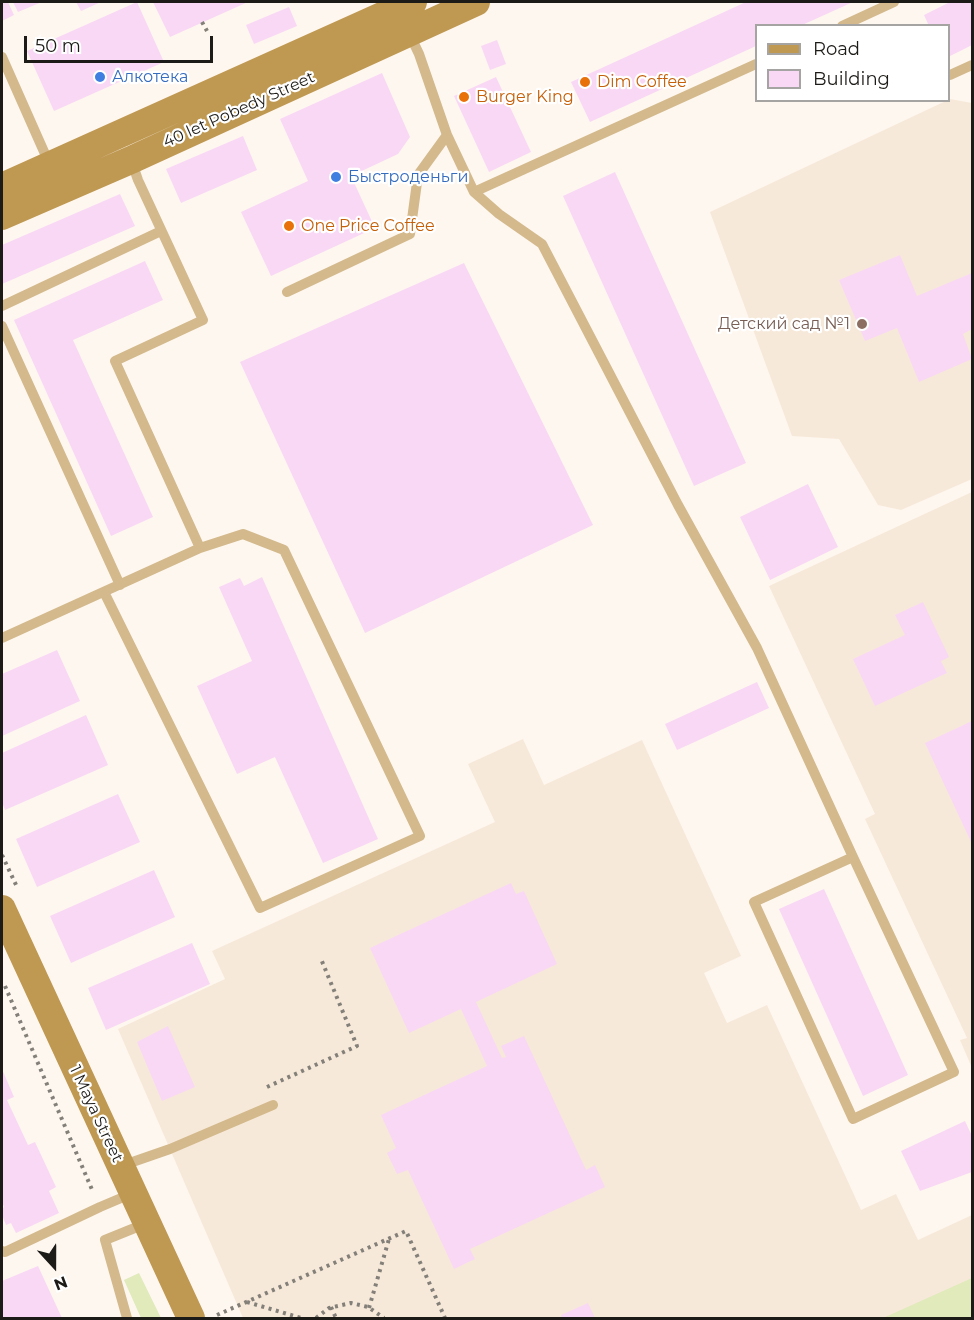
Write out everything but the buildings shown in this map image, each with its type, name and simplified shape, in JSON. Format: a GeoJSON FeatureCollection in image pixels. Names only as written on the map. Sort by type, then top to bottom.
{"type":"FeatureCollection","features":[{"type":"Feature","properties":{"kind":"main road","name":"40 let Pobedy Street"},"geometry":{"type":"LineString","coordinates":[[2,216],[56,178],[405,16],[464,4]]}},
{"type":"Feature","properties":{"kind":"main road","name":"40 let Pobedy Street"},"geometry":{"type":"LineString","coordinates":[[2,187],[56,178],[131,160],[405,16]]}},
{"type":"Feature","properties":{"kind":"main road","name":"1 Maya Street"},"geometry":{"type":"LineString","coordinates":[[2,909],[147,1223],[204,1317]]}},
{"type":"Feature","properties":{"kind":"lane"},"geometry":{"type":"LineString","coordinates":[[846,24],[894,2]]}},
{"type":"Feature","properties":{"kind":"lane"},"geometry":{"type":"LineString","coordinates":[[405,16],[447,135],[474,192],[499,214],[542,244],[678,505],[758,648],[954,1072],[854,1119],[754,902],[853,857]]}},
{"type":"Feature","properties":{"kind":"lane"},"geometry":{"type":"LineString","coordinates":[[2,57],[56,178]]}},
{"type":"Feature","properties":{"kind":"lane"},"geometry":{"type":"LineString","coordinates":[[474,192],[755,64]]}},
{"type":"Feature","properties":{"kind":"lane"},"geometry":{"type":"LineString","coordinates":[[950,75],[972,65]]}},
{"type":"Feature","properties":{"kind":"lane"},"geometry":{"type":"LineString","coordinates":[[287,291],[410,234],[418,175],[447,135]]}},
{"type":"Feature","properties":{"kind":"lane"},"geometry":{"type":"LineString","coordinates":[[131,160],[202,320],[115,361],[200,548]]}},
{"type":"Feature","properties":{"kind":"lane"},"geometry":{"type":"LineString","coordinates":[[2,306],[161,231]]}},
{"type":"Feature","properties":{"kind":"lane"},"geometry":{"type":"LineString","coordinates":[[2,326],[120,585]]}},
{"type":"Feature","properties":{"kind":"lane"},"geometry":{"type":"LineString","coordinates":[[2,638],[200,548],[243,534],[284,550],[420,836],[260,908],[104,592]]}},
{"type":"Feature","properties":{"kind":"lane"},"geometry":{"type":"LineString","coordinates":[[121,1166],[170,1149],[273,1105]]}},
{"type":"Feature","properties":{"kind":"lane"},"geometry":{"type":"LineString","coordinates":[[2,1251],[5,1252],[133,1193]]}},
{"type":"Feature","properties":{"kind":"lane"},"geometry":{"type":"LineString","coordinates":[[127,1318],[105,1240],[147,1223]]}},
{"type":"Feature","properties":{"kind":"path"},"geometry":{"type":"LineString","coordinates":[[202,22],[207,31]]}},
{"type":"Feature","properties":{"kind":"path"},"geometry":{"type":"LineString","coordinates":[[321,959],[357,1046]]}},
{"type":"Feature","properties":{"kind":"path"},"geometry":{"type":"LineString","coordinates":[[2,977],[91,1188]]}},
{"type":"Feature","properties":{"kind":"path"},"geometry":{"type":"LineString","coordinates":[[204,1317],[247,1302],[406,1231],[445,1318]]}},
{"type":"Feature","properties":{"kind":"path"},"geometry":{"type":"LineString","coordinates":[[369,1308],[389,1239]]}},
{"type":"Feature","properties":{"kind":"path"},"geometry":{"type":"LineString","coordinates":[[247,1302],[301,1318]]}},
{"type":"Feature","properties":{"kind":"path"},"geometry":{"type":"LineString","coordinates":[[316,1318],[331,1307],[351,1303],[369,1308],[384,1318]]}},
{"type":"Feature","properties":{"kind":"path"},"geometry":{"type":"LineString","coordinates":[[331,1307],[336,1318]]}},
{"type":"Feature","properties":{"kind":"shaded area","name":"Детский сад №1"},"geometry":{"type":"Polygon","coordinates":[[[950,99],[972,103],[972,479],[901,510],[878,505],[839,439],[792,436],[710,212],[944,102],[950,102],[950,99]]]}},
{"type":"Feature","properties":{"kind":"shaded area"},"geometry":{"type":"Polygon","coordinates":[[[972,492],[972,1068],[960,1040],[967,1038],[865,819],[875,814],[769,586],[972,492]]]}},
{"type":"Feature","properties":{"kind":"shaded area"},"geometry":{"type":"Polygon","coordinates":[[[523,739],[544,785],[642,740],[741,956],[704,973],[727,1023],[767,1005],[861,1210],[896,1194],[918,1240],[972,1215],[972,1318],[243,1318],[118,1029],[225,979],[212,951],[495,822],[468,764],[523,739]]]}},
{"type":"Feature","properties":{"kind":"green space"},"geometry":{"type":"Polygon","coordinates":[[[139,1273],[161,1318],[141,1318],[124,1280],[139,1273]]]}},
{"type":"Feature","properties":{"kind":"green space"},"geometry":{"type":"Polygon","coordinates":[[[972,1278],[972,1318],[883,1318],[972,1278]]]}},
{"type":"Feature","properties":{"kind":"place","name":"Алкотека"},"geometry":{"type":"Point","coordinates":[100,77]}},
{"type":"Feature","properties":{"kind":"place","name":"Dim Coffee"},"geometry":{"type":"Point","coordinates":[585,82]}},
{"type":"Feature","properties":{"kind":"place","name":"Burger King"},"geometry":{"type":"Point","coordinates":[464,97]}},
{"type":"Feature","properties":{"kind":"place","name":"Быстроденьги"},"geometry":{"type":"Point","coordinates":[336,177]}},
{"type":"Feature","properties":{"kind":"place","name":"One Price Coffee"},"geometry":{"type":"Point","coordinates":[289,226]}},
{"type":"Feature","properties":{"kind":"place","name":"Детский сад №1"},"geometry":{"type":"Point","coordinates":[862,324]}}]}
